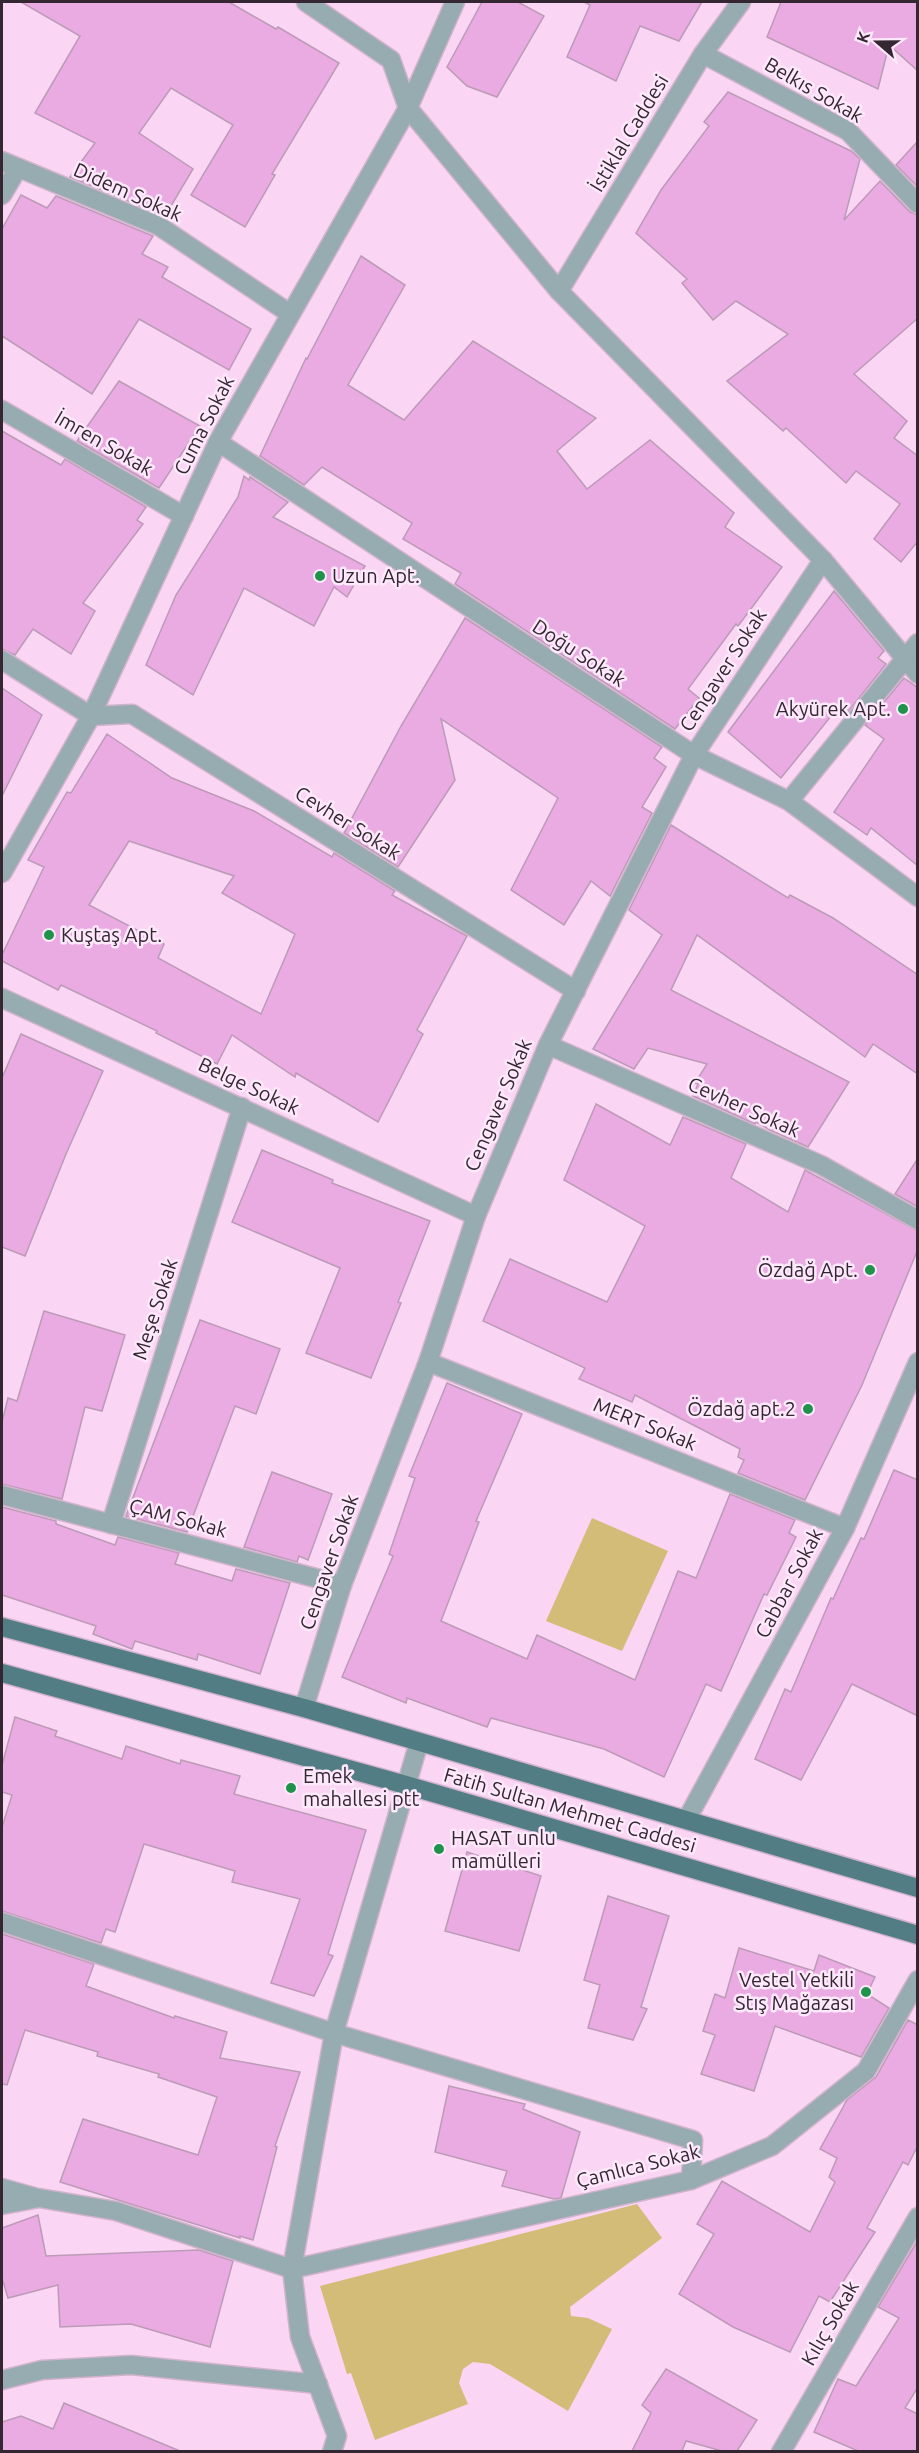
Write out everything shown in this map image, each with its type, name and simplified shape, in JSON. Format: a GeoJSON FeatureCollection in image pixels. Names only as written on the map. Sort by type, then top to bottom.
{"type":"FeatureCollection","features":[{"type":"Feature","properties":{"kind":"main road","name":"Fatih Sultan Mehmet Caddesi"},"geometry":{"type":"LineString","coordinates":[[2,1627],[304,1708],[918,1887]]}},
{"type":"Feature","properties":{"kind":"main road","name":"Fatih Sultan Mehmet Caddesi"},"geometry":{"type":"LineString","coordinates":[[2,1673],[406,1785],[918,1935]]}},
{"type":"Feature","properties":{"kind":"street"},"geometry":{"type":"LineString","coordinates":[[306,2],[391,60],[408,108],[560,291],[823,560],[912,667]]}},
{"type":"Feature","properties":{"kind":"street","name":"Cuma Sokak"},"geometry":{"type":"LineString","coordinates":[[2,873],[91,716],[218,442],[289,313],[408,108],[455,2]]}},
{"type":"Feature","properties":{"kind":"street","name":"İstiklal Caddesi"},"geometry":{"type":"LineString","coordinates":[[560,291],[704,54],[741,2]]}},
{"type":"Feature","properties":{"kind":"street","name":"Belkıs Sokak"},"geometry":{"type":"LineString","coordinates":[[704,54],[848,131],[918,204]]}},
{"type":"Feature","properties":{"kind":"street"},"geometry":{"type":"LineString","coordinates":[[2,195],[10,165]]}},
{"type":"Feature","properties":{"kind":"street","name":"Didem Sokak"},"geometry":{"type":"LineString","coordinates":[[10,165],[159,226],[289,313]]}},
{"type":"Feature","properties":{"kind":"street","name":"İmren Sokak"},"geometry":{"type":"LineString","coordinates":[[2,410],[184,516]]}},
{"type":"Feature","properties":{"kind":"street","name":"Doğu Sokak"},"geometry":{"type":"LineString","coordinates":[[218,442],[694,755],[789,801],[918,897]]}},
{"type":"Feature","properties":{"kind":"street","name":"Cengaver Sokak"},"geometry":{"type":"LineString","coordinates":[[304,1708],[342,1585],[428,1362],[476,1216],[548,1045],[694,755],[823,560]]}},
{"type":"Feature","properties":{"kind":"street"},"geometry":{"type":"LineString","coordinates":[[789,801],[912,667],[918,644]]}},
{"type":"Feature","properties":{"kind":"street"},"geometry":{"type":"LineString","coordinates":[[2,660],[91,716]]}},
{"type":"Feature","properties":{"kind":"street","name":"Cevher Sokak"},"geometry":{"type":"LineString","coordinates":[[91,716],[132,714],[576,992]]}},
{"type":"Feature","properties":{"kind":"street","name":"Belge Sokak"},"geometry":{"type":"LineString","coordinates":[[2,998],[476,1216]]}},
{"type":"Feature","properties":{"kind":"street","name":"Cevher Sokak"},"geometry":{"type":"LineString","coordinates":[[548,1045],[821,1165],[918,1220]]}},
{"type":"Feature","properties":{"kind":"street","name":"Meşe Sokak"},"geometry":{"type":"LineString","coordinates":[[111,1524],[242,1107]]}},
{"type":"Feature","properties":{"kind":"street","name":"MERT Sokak"},"geometry":{"type":"LineString","coordinates":[[428,1362],[845,1528]]}},
{"type":"Feature","properties":{"kind":"street","name":"Cabbar Sokak"},"geometry":{"type":"LineString","coordinates":[[687,1819],[845,1528],[918,1362]]}},
{"type":"Feature","properties":{"kind":"street","name":"ÇAM Sokak"},"geometry":{"type":"LineString","coordinates":[[2,1495],[342,1585]]}},
{"type":"Feature","properties":{"kind":"street"},"geometry":{"type":"LineString","coordinates":[[332,2451],[337,2436],[300,2337],[292,2269],[334,2033],[419,1742]]}},
{"type":"Feature","properties":{"kind":"street"},"geometry":{"type":"LineString","coordinates":[[2,1922],[334,2033],[693,2140],[691,2180]]}},
{"type":"Feature","properties":{"kind":"street","name":"Çamlıca Sokak"},"geometry":{"type":"LineString","coordinates":[[292,2269],[691,2180],[772,2146],[866,2071],[918,1980]]}},
{"type":"Feature","properties":{"kind":"street"},"geometry":{"type":"LineString","coordinates":[[2,2188],[39,2198],[116,2211],[292,2269]]}},
{"type":"Feature","properties":{"kind":"street"},"geometry":{"type":"LineString","coordinates":[[2,2205],[39,2198]]}},
{"type":"Feature","properties":{"kind":"street","name":"Kılıç Sokak"},"geometry":{"type":"LineString","coordinates":[[781,2451],[918,2217]]}},
{"type":"Feature","properties":{"kind":"street"},"geometry":{"type":"LineString","coordinates":[[2,2380],[42,2370],[131,2365],[318,2384]]}},
{"type":"Feature","properties":{"kind":"shaded area"},"geometry":{"type":"Polygon","coordinates":[[[592,1518],[668,1551],[622,1651],[546,1621],[592,1518]]]}},
{"type":"Feature","properties":{"kind":"shaded area"},"geometry":{"type":"Polygon","coordinates":[[[637,2204],[662,2238],[570,2307],[571,2316],[588,2318],[612,2329],[568,2411],[490,2364],[473,2362],[463,2369],[459,2383],[468,2404],[375,2440],[351,2373],[347,2374],[320,2286],[637,2204]]]}},
{"type":"Feature","properties":{"kind":"building"},"geometry":{"type":"Polygon","coordinates":[[[21,2],[229,2],[276,29],[278,27],[339,63],[272,174],[275,175],[245,227],[191,195],[233,125],[171,88],[139,133],[193,169],[165,216],[70,177],[95,143],[35,113],[80,36],[21,2]]]}},
{"type":"Feature","properties":{"kind":"building"},"geometry":{"type":"Polygon","coordinates":[[[482,2],[518,2],[544,16],[497,97],[467,86],[447,67],[482,2]]]}},
{"type":"Feature","properties":{"kind":"building"},"geometry":{"type":"Polygon","coordinates":[[[584,2],[702,2],[679,41],[640,26],[616,81],[567,57],[590,5],[584,2]]]}},
{"type":"Feature","properties":{"kind":"building"},"geometry":{"type":"Polygon","coordinates":[[[781,2],[918,2],[918,71],[889,45],[878,89],[767,37],[781,2]]]}},
{"type":"Feature","properties":{"kind":"building"},"geometry":{"type":"Polygon","coordinates":[[[728,92],[851,151],[860,159],[844,220],[880,181],[910,212],[918,215],[918,318],[854,374],[907,421],[894,438],[918,456],[918,541],[901,562],[874,539],[900,504],[856,471],[846,483],[786,428],[783,431],[727,381],[788,334],[736,301],[713,320],[682,283],[687,279],[636,233],[661,190],[709,126],[704,122],[728,92]]]}},
{"type":"Feature","properties":{"kind":"building"},"geometry":{"type":"Polygon","coordinates":[[[918,141],[918,187],[896,165],[918,141]]]}},
{"type":"Feature","properties":{"kind":"building"},"geometry":{"type":"Polygon","coordinates":[[[21,195],[47,208],[56,196],[153,236],[142,254],[168,267],[162,277],[251,329],[229,370],[139,319],[92,394],[2,336],[2,229],[21,195]]]}},
{"type":"Feature","properties":{"kind":"building"},"geometry":{"type":"Polygon","coordinates":[[[361,256],[405,285],[348,385],[404,420],[473,341],[596,418],[557,451],[587,489],[650,440],[734,513],[725,527],[782,567],[688,689],[699,698],[675,729],[455,584],[461,573],[403,539],[412,523],[322,467],[304,485],[260,456],[306,358],[361,256]]]}},
{"type":"Feature","properties":{"kind":"building"},"geometry":{"type":"Polygon","coordinates":[[[119,381],[200,426],[159,488],[77,441],[119,381]]]}},
{"type":"Feature","properties":{"kind":"building"},"geometry":{"type":"Polygon","coordinates":[[[2,431],[61,465],[65,459],[146,507],[137,520],[143,524],[83,603],[95,611],[71,654],[33,629],[15,655],[2,649],[2,431]]]}},
{"type":"Feature","properties":{"kind":"building"},"geometry":{"type":"Polygon","coordinates":[[[244,476],[249,480],[250,477],[288,502],[273,517],[365,566],[347,597],[334,587],[314,626],[244,588],[193,695],[146,665],[176,595],[238,497],[244,476]]]}},
{"type":"Feature","properties":{"kind":"building"},"geometry":{"type":"Polygon","coordinates":[[[834,591],[884,651],[878,658],[886,664],[848,712],[840,705],[781,778],[728,732],[834,591]]]}},
{"type":"Feature","properties":{"kind":"building"},"geometry":{"type":"Polygon","coordinates":[[[465,618],[662,747],[654,758],[666,767],[642,807],[652,813],[610,896],[591,881],[564,925],[511,890],[558,798],[441,719],[455,780],[398,867],[344,833],[401,726],[465,618]]]}},
{"type":"Feature","properties":{"kind":"building"},"geometry":{"type":"Polygon","coordinates":[[[904,678],[918,688],[918,866],[871,828],[867,835],[834,812],[884,739],[865,725],[904,678]]]}},
{"type":"Feature","properties":{"kind":"building"},"geometry":{"type":"Polygon","coordinates":[[[2,688],[42,715],[2,796],[2,688]]]}},
{"type":"Feature","properties":{"kind":"building"},"geometry":{"type":"Polygon","coordinates":[[[107,734],[172,778],[254,811],[332,857],[334,853],[395,891],[392,895],[467,936],[417,1030],[423,1034],[378,1122],[296,1073],[295,1077],[232,1035],[217,1064],[156,1033],[157,1031],[61,985],[58,990],[2,961],[2,955],[44,867],[28,860],[67,792],[71,793],[107,734]],[[129,841],[89,905],[164,944],[158,958],[261,1014],[295,934],[222,893],[234,876],[129,841]]]}},
{"type":"Feature","properties":{"kind":"building"},"geometry":{"type":"Polygon","coordinates":[[[671,825],[788,898],[790,895],[833,918],[918,975],[918,1074],[873,1044],[865,1057],[697,935],[671,990],[849,1082],[808,1147],[693,1096],[698,1084],[695,1083],[707,1064],[648,1048],[634,1069],[593,1049],[662,935],[629,910],[671,825]]]}},
{"type":"Feature","properties":{"kind":"building"},"geometry":{"type":"Polygon","coordinates":[[[21,1034],[103,1071],[66,1154],[25,1256],[2,1247],[2,1078],[21,1034]]]}},
{"type":"Feature","properties":{"kind":"building"},"geometry":{"type":"Polygon","coordinates":[[[596,1104],[670,1145],[683,1117],[746,1144],[731,1178],[788,1212],[805,1170],[918,1231],[918,1249],[862,1385],[805,1500],[738,1473],[744,1460],[738,1457],[740,1449],[635,1395],[632,1402],[579,1379],[585,1368],[483,1321],[510,1259],[607,1302],[645,1226],[564,1180],[596,1104]]]}},
{"type":"Feature","properties":{"kind":"building"},"geometry":{"type":"Polygon","coordinates":[[[262,1150],[333,1180],[332,1183],[430,1221],[371,1378],[306,1353],[340,1268],[232,1222],[262,1150]]]}},
{"type":"Feature","properties":{"kind":"building"},"geometry":{"type":"Polygon","coordinates":[[[918,1158],[918,1207],[895,1194],[918,1158]]]}},
{"type":"Feature","properties":{"kind":"building"},"geometry":{"type":"Polygon","coordinates":[[[44,1311],[125,1335],[102,1411],[85,1407],[62,1499],[2,1484],[2,1422],[8,1398],[17,1401],[44,1311]]]}},
{"type":"Feature","properties":{"kind":"building"},"geometry":{"type":"Polygon","coordinates":[[[200,1320],[280,1349],[256,1414],[235,1406],[187,1532],[126,1516],[200,1320]]]}},
{"type":"Feature","properties":{"kind":"building"},"geometry":{"type":"Polygon","coordinates":[[[447,1383],[522,1414],[476,1521],[479,1522],[441,1621],[527,1659],[537,1635],[635,1680],[678,1571],[696,1578],[730,1494],[795,1520],[789,1533],[796,1537],[767,1595],[764,1594],[721,1691],[706,1684],[664,1777],[604,1749],[491,1718],[487,1727],[407,1698],[406,1703],[342,1677],[393,1556],[389,1554],[415,1478],[409,1476],[447,1383]]]}},
{"type":"Feature","properties":{"kind":"building"},"geometry":{"type":"Polygon","coordinates":[[[894,1470],[918,1480],[918,1716],[852,1684],[801,1780],[755,1759],[785,1689],[791,1692],[831,1598],[833,1599],[861,1538],[864,1539],[894,1470]]]}},
{"type":"Feature","properties":{"kind":"building"},"geometry":{"type":"Polygon","coordinates":[[[272,1472],[332,1494],[308,1560],[299,1556],[297,1562],[244,1547],[272,1472]]]}},
{"type":"Feature","properties":{"kind":"building"},"geometry":{"type":"Polygon","coordinates":[[[2,1507],[56,1521],[56,1524],[115,1545],[118,1537],[179,1553],[175,1564],[232,1581],[236,1569],[290,1583],[260,1674],[198,1654],[197,1660],[135,1641],[132,1649],[93,1634],[96,1626],[2,1595],[2,1507]]]}},
{"type":"Feature","properties":{"kind":"building"},"geometry":{"type":"Polygon","coordinates":[[[15,1717],[57,1731],[55,1736],[122,1759],[126,1746],[180,1764],[181,1760],[240,1776],[234,1794],[366,1830],[328,1954],[333,1956],[314,1996],[271,1983],[300,1899],[232,1882],[235,1871],[144,1844],[115,1932],[106,1929],[101,1943],[2,1911],[2,1827],[12,1795],[2,1792],[2,1765],[15,1717]]]}},
{"type":"Feature","properties":{"kind":"building"},"geometry":{"type":"Polygon","coordinates":[[[467,1852],[541,1876],[519,1951],[445,1931],[467,1852]]]}},
{"type":"Feature","properties":{"kind":"building"},"geometry":{"type":"Polygon","coordinates":[[[608,1896],[669,1916],[641,2007],[647,2009],[633,2040],[588,2028],[600,1985],[584,1980],[608,1896]]]}},
{"type":"Feature","properties":{"kind":"building"},"geometry":{"type":"Polygon","coordinates":[[[2,1934],[94,1964],[86,1986],[174,2018],[175,2016],[227,2032],[220,2058],[300,2072],[275,2146],[277,2147],[253,2240],[240,2236],[240,2238],[60,2182],[83,2119],[198,2155],[217,2097],[158,2077],[159,2074],[97,2056],[98,2052],[25,2030],[7,2085],[2,2084],[2,1934]]]}},
{"type":"Feature","properties":{"kind":"building"},"geometry":{"type":"Polygon","coordinates":[[[739,1948],[814,1971],[819,1955],[875,1977],[867,1994],[889,2008],[861,2057],[775,2026],[754,2091],[701,2074],[715,2035],[703,2031],[715,1994],[725,1998],[739,1948]]]}},
{"type":"Feature","properties":{"kind":"building"},"geometry":{"type":"Polygon","coordinates":[[[908,2020],[918,2025],[918,2145],[908,2165],[903,2162],[867,2228],[875,2232],[830,2302],[819,2296],[790,2352],[733,2327],[679,2294],[714,2234],[697,2224],[722,2181],[810,2232],[835,2182],[829,2177],[837,2158],[820,2149],[847,2100],[876,2077],[908,2020]]]}},
{"type":"Feature","properties":{"kind":"building"},"geometry":{"type":"Polygon","coordinates":[[[449,2086],[525,2104],[523,2109],[580,2132],[561,2198],[554,2199],[502,2186],[507,2171],[435,2152],[449,2086]]]}},
{"type":"Feature","properties":{"kind":"building"},"geometry":{"type":"Polygon","coordinates":[[[38,2215],[46,2256],[199,2250],[233,2261],[210,2347],[131,2324],[60,2327],[58,2285],[8,2298],[2,2278],[2,2228],[38,2215]]]}},
{"type":"Feature","properties":{"kind":"building"},"geometry":{"type":"Polygon","coordinates":[[[918,2240],[918,2387],[905,2408],[918,2414],[918,2451],[858,2451],[814,2432],[838,2379],[856,2386],[899,2318],[878,2307],[918,2240]]]}},
{"type":"Feature","properties":{"kind":"building"},"geometry":{"type":"Polygon","coordinates":[[[666,2369],[757,2420],[737,2451],[722,2451],[686,2441],[682,2451],[632,2451],[651,2413],[642,2405],[666,2369]]]}},
{"type":"Feature","properties":{"kind":"building"},"geometry":{"type":"Polygon","coordinates":[[[64,2403],[180,2451],[2,2451],[2,2422],[21,2416],[53,2429],[64,2403]]]}},
{"type":"Feature","properties":{"kind":"place","name":"Uzun Apt."},"geometry":{"type":"Point","coordinates":[320,576]}},
{"type":"Feature","properties":{"kind":"place","name":"Akyürek Apt."},"geometry":{"type":"Point","coordinates":[903,709]}},
{"type":"Feature","properties":{"kind":"place","name":"Kuştaş Apt."},"geometry":{"type":"Point","coordinates":[49,935]}},
{"type":"Feature","properties":{"kind":"place","name":"Özdağ Apt."},"geometry":{"type":"Point","coordinates":[870,1270]}},
{"type":"Feature","properties":{"kind":"place","name":"Özdağ apt.2"},"geometry":{"type":"Point","coordinates":[808,1409]}},
{"type":"Feature","properties":{"kind":"place","name":"Emek mahallesi ptt"},"geometry":{"type":"Point","coordinates":[291,1788]}},
{"type":"Feature","properties":{"kind":"place","name":"HASAT unlu mamülleri"},"geometry":{"type":"Point","coordinates":[439,1849]}},
{"type":"Feature","properties":{"kind":"place","name":"Vestel Yetkili Stış Mağazası"},"geometry":{"type":"Point","coordinates":[866,1992]}}]}
